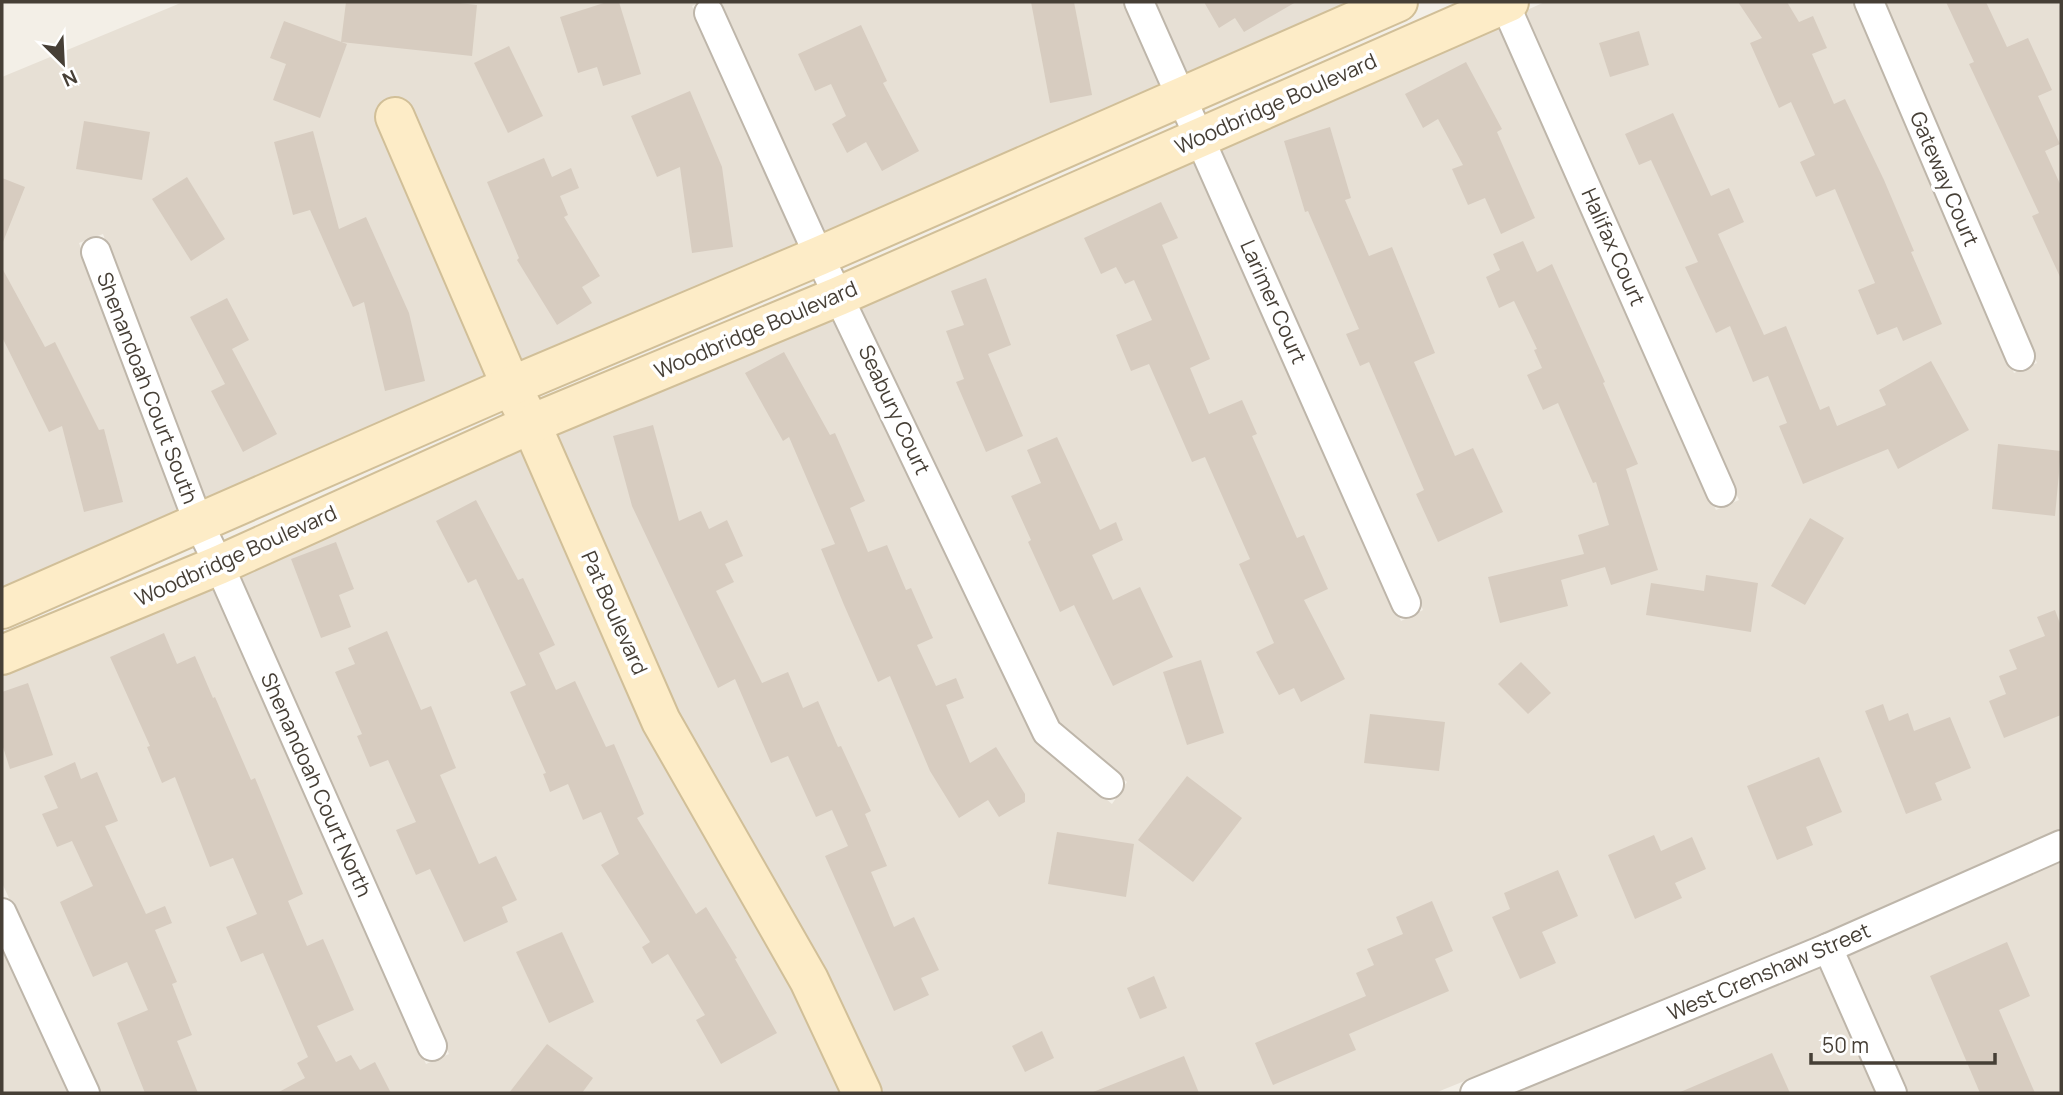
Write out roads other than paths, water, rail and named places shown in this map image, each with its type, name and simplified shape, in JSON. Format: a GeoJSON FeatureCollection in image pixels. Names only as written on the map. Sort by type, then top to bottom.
{"type":"FeatureCollection","features":[{"type":"Feature","properties":{"kind":"street","name":"Larimer Court"},"geometry":{"type":"LineString","coordinates":[[1139,2],[1406,603]]}},
{"type":"Feature","properties":{"kind":"street","name":"Woodbridge Boulevard"},"geometry":{"type":"LineString","coordinates":[[2,609],[1398,2]]}},
{"type":"Feature","properties":{"kind":"street","name":"Woodbridge Boulevard"},"geometry":{"type":"LineString","coordinates":[[2,655],[219,565],[531,424],[839,296],[1506,2]]}},
{"type":"Feature","properties":{"kind":"street","name":"Halifax Court"},"geometry":{"type":"LineString","coordinates":[[1506,2],[1721,492]]}},
{"type":"Feature","properties":{"kind":"street","name":"Gateway Court"},"geometry":{"type":"LineString","coordinates":[[1869,2],[2020,356]]}},
{"type":"Feature","properties":{"kind":"street","name":"Seabury Court"},"geometry":{"type":"LineString","coordinates":[[709,13],[819,256],[1047,732],[1109,784]]}},
{"type":"Feature","properties":{"kind":"street","name":"Pat Boulevard"},"geometry":{"type":"LineString","coordinates":[[396,117],[511,386],[531,424],[662,722],[809,979],[862,1093]]}},
{"type":"Feature","properties":{"kind":"street","name":"Shenandoah Court South"},"geometry":{"type":"LineString","coordinates":[[96,252],[198,524]]}},
{"type":"Feature","properties":{"kind":"street","name":"Shenandoah Court North"},"geometry":{"type":"LineString","coordinates":[[198,524],[219,565],[432,1046]]}},
{"type":"Feature","properties":{"kind":"street","name":"West Crenshaw Street"},"geometry":{"type":"LineString","coordinates":[[1475,1093],[1828,948],[2061,845]]}},
{"type":"Feature","properties":{"kind":"street"},"geometry":{"type":"LineString","coordinates":[[2,913],[85,1093]]}},
{"type":"Feature","properties":{"kind":"street"},"geometry":{"type":"LineString","coordinates":[[1828,948],[1892,1093]]}}]}
